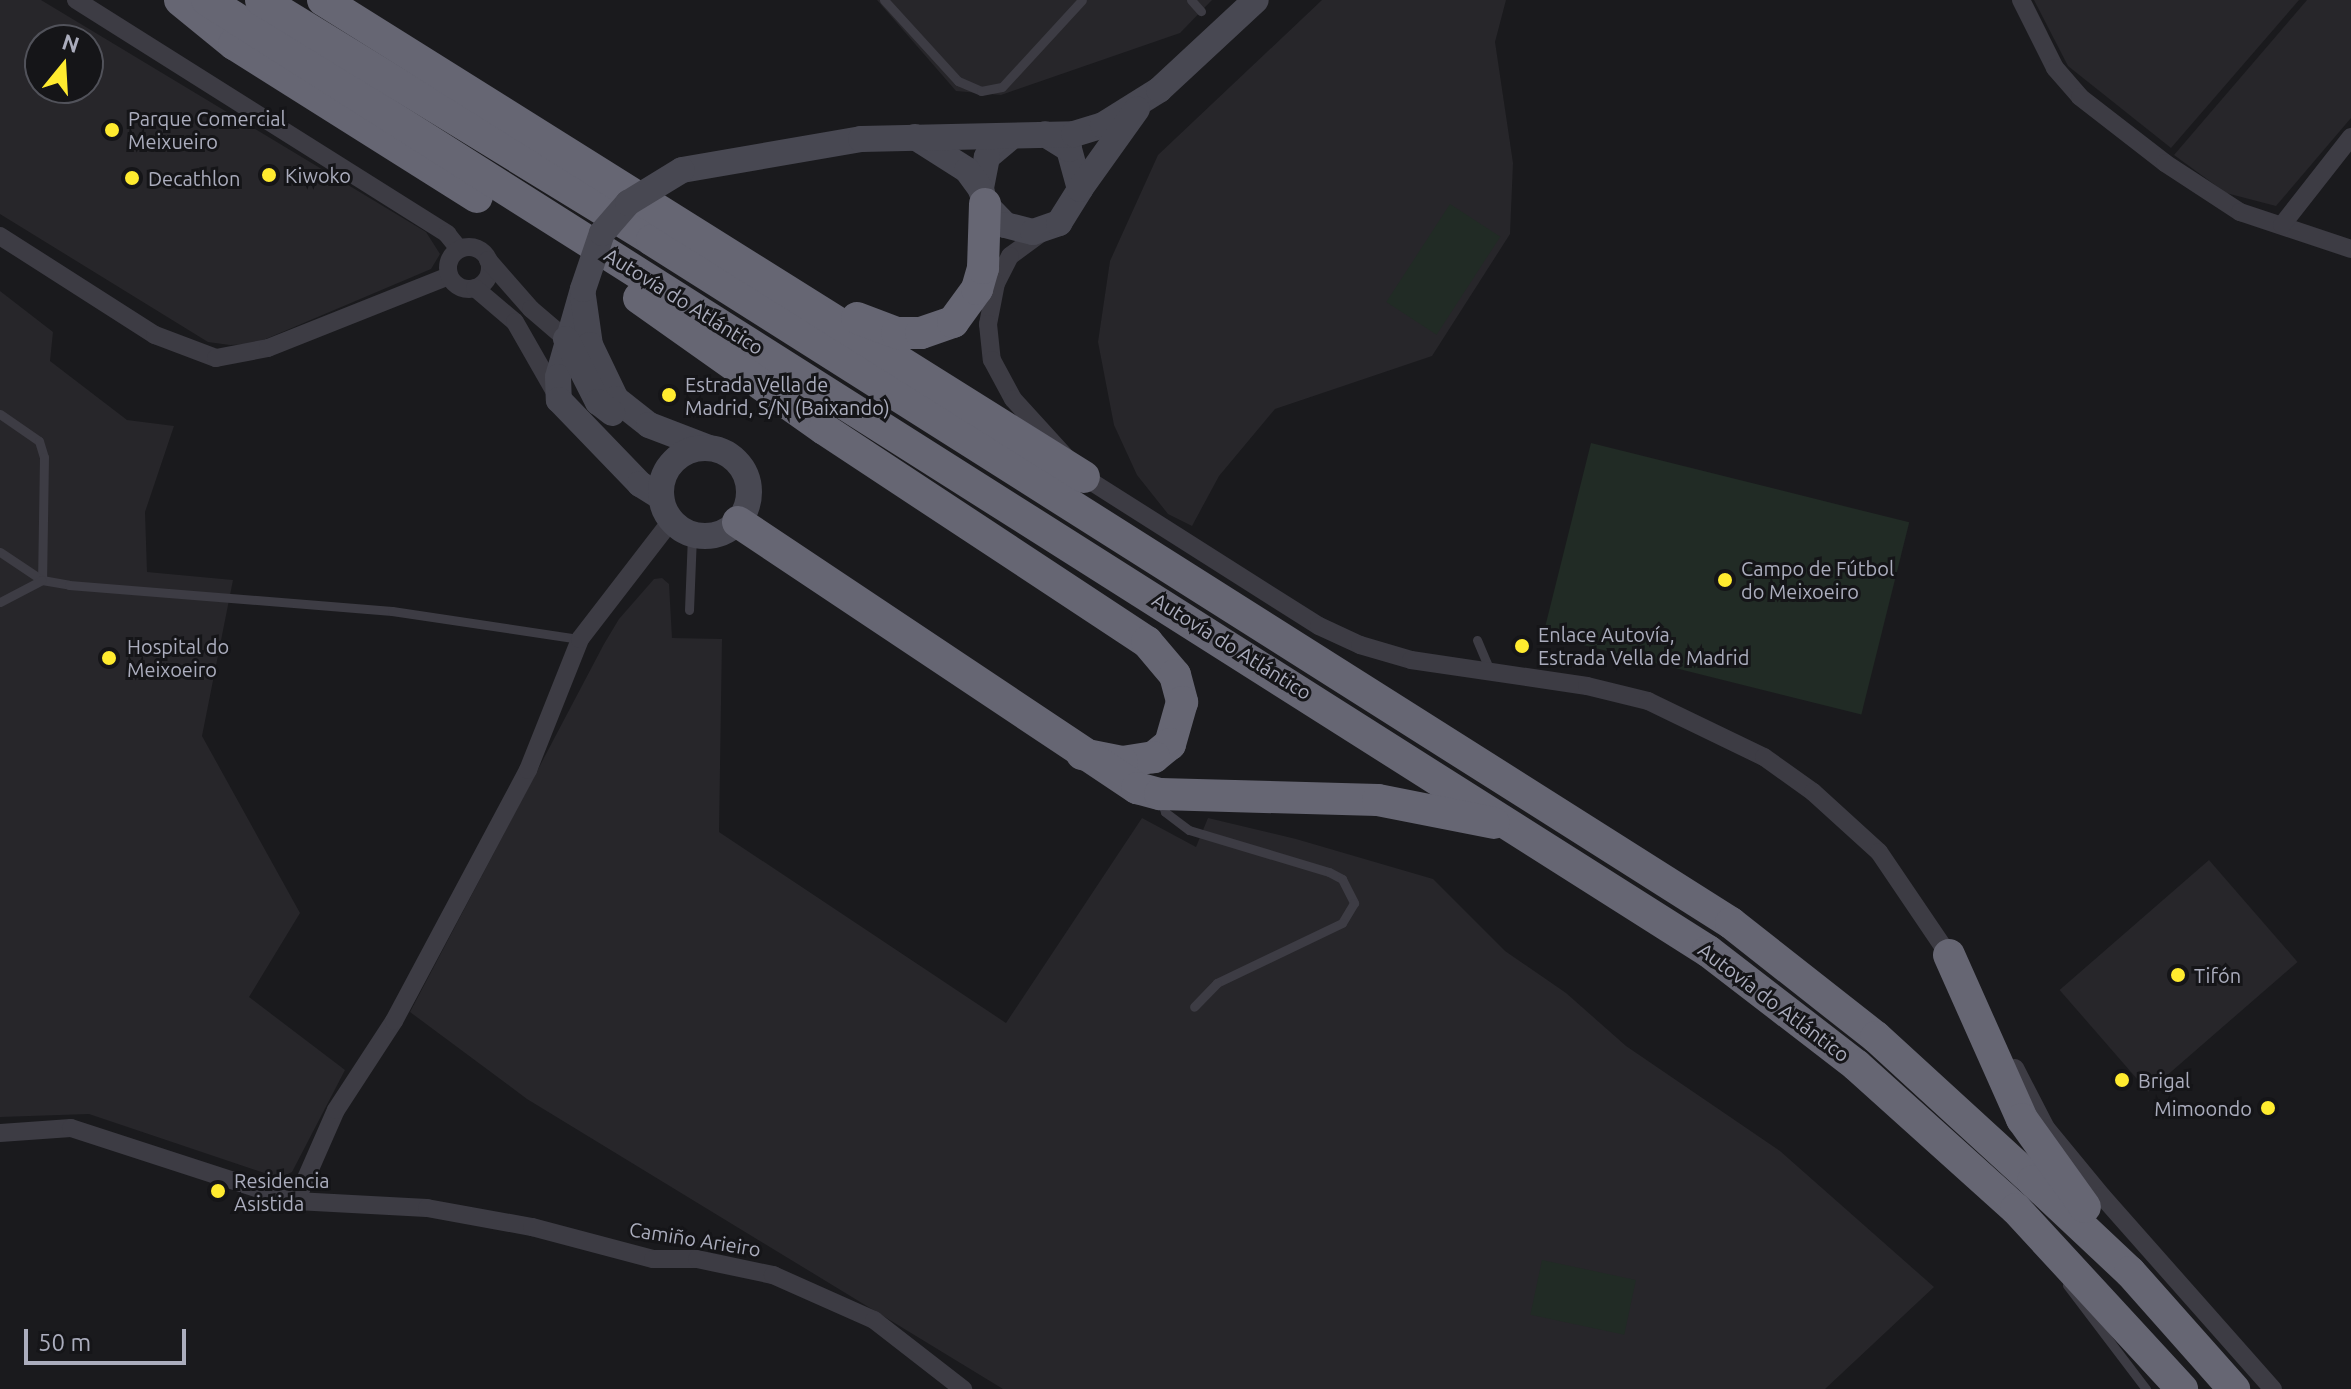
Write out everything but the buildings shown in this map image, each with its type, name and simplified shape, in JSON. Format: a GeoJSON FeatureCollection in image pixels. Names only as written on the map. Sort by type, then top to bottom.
{"type":"FeatureCollection","features":[{"type":"Feature","properties":{"kind":"highway"},"geometry":{"type":"LineString","coordinates":[[180,0],[234,44],[667,315],[824,429],[1147,642],[1175,675],[1182,702],[1170,744],[1154,757],[1122,762],[1082,754]]}},
{"type":"Feature","properties":{"kind":"highway","name":"Autovía do Atlántico"},"geometry":{"type":"LineString","coordinates":[[207,0],[1580,865],[1708,951],[1856,1065],[2016,1209],[2182,1389]]}},
{"type":"Feature","properties":{"kind":"highway","name":"Autovía do Atlántico"},"geometry":{"type":"LineString","coordinates":[[261,0],[652,240],[1731,923],[1876,1037],[2130,1272],[2234,1389]]}},
{"type":"Feature","properties":{"kind":"highway"},"geometry":{"type":"LineString","coordinates":[[323,0],[1084,477]]}},
{"type":"Feature","properties":{"kind":"highway"},"geometry":{"type":"LineString","coordinates":[[781,287],[824,300],[876,329],[921,333],[941,328],[965,310],[977,289],[983,268],[983,197]]}},
{"type":"Feature","properties":{"kind":"highway"},"geometry":{"type":"LineString","coordinates":[[738,522],[1109,774],[1160,794],[1378,800],[1482,817],[1580,865]]}},
{"type":"Feature","properties":{"kind":"highway"},"geometry":{"type":"LineString","coordinates":[[1949,955],[2022,1119],[2130,1272]]}},
{"type":"Feature","properties":{"kind":"main road"},"geometry":{"type":"LineString","coordinates":[[915,137],[967,170],[1005,225],[1018,231],[1047,229],[1070,214],[1080,189],[1141,103],[1256,0]]}},
{"type":"Feature","properties":{"kind":"main road"},"geometry":{"type":"LineString","coordinates":[[566,339],[598,402],[622,421],[649,425],[735,459],[748,483],[749,497],[738,522],[717,535],[681,528],[661,497],[640,484],[559,400],[558,377],[566,339],[602,233],[628,203],[682,170],[861,139],[1074,134],[1141,103]]}},
{"type":"Feature","properties":{"kind":"main road"},"geometry":{"type":"LineString","coordinates":[[1045,134],[1069,149],[1080,189]]}},
{"type":"Feature","properties":{"kind":"main road"},"geometry":{"type":"LineString","coordinates":[[983,197],[987,157],[1012,136]]}},
{"type":"Feature","properties":{"kind":"main road"},"geometry":{"type":"LineString","coordinates":[[583,289],[590,345],[616,399],[649,425]]}},
{"type":"Feature","properties":{"kind":"main road"},"geometry":{"type":"LineString","coordinates":[[661,497],[674,461],[709,448]]}},
{"type":"Feature","properties":{"kind":"street"},"geometry":{"type":"LineString","coordinates":[[76,0],[447,234],[459,249]]}},
{"type":"Feature","properties":{"kind":"street"},"geometry":{"type":"LineString","coordinates":[[2021,0],[2055,68],[2080,97],[2202,190],[2240,212],[2351,249]]}},
{"type":"Feature","properties":{"kind":"street"},"geometry":{"type":"LineString","coordinates":[[2282,225],[2351,137]]}},
{"type":"Feature","properties":{"kind":"street"},"geometry":{"type":"LineString","coordinates":[[1047,229],[1010,256],[996,283],[988,324],[992,360],[1013,399],[1084,477],[1319,626],[1411,660],[1648,701],[1764,757],[1813,792],[1879,852],[1979,1000],[2046,1128],[2273,1389]]}},
{"type":"Feature","properties":{"kind":"street"},"geometry":{"type":"LineString","coordinates":[[0,236],[155,335],[216,358],[268,348],[449,276]]}},
{"type":"Feature","properties":{"kind":"street"},"geometry":{"type":"LineString","coordinates":[[559,400],[515,322],[475,288],[455,284],[449,276],[449,261],[459,249],[474,247],[531,309],[566,339]]}},
{"type":"Feature","properties":{"kind":"street"},"geometry":{"type":"LineString","coordinates":[[475,288],[487,279],[488,260]]}},
{"type":"Feature","properties":{"kind":"street"},"geometry":{"type":"LineString","coordinates":[[296,1201],[336,1110],[394,1021],[528,770],[580,639],[681,528]]}},
{"type":"Feature","properties":{"kind":"street","name":"Camiño Arieiro"},"geometry":{"type":"LineString","coordinates":[[5,1128],[95,1133],[296,1201],[441,1210],[653,1259],[697,1259],[773,1275],[874,1320],[963,1389]]}},
{"type":"Feature","properties":{"kind":"lane"},"geometry":{"type":"LineString","coordinates":[[884,0],[958,81],[981,91],[1002,87],[1082,0]]}},
{"type":"Feature","properties":{"kind":"lane"},"geometry":{"type":"LineString","coordinates":[[1191,0],[1201,11]]}},
{"type":"Feature","properties":{"kind":"lane"},"geometry":{"type":"LineString","coordinates":[[0,414],[39,441],[44,457],[42,580]]}},
{"type":"Feature","properties":{"kind":"lane"},"geometry":{"type":"LineString","coordinates":[[681,528],[689,610]]}},
{"type":"Feature","properties":{"kind":"lane"},"geometry":{"type":"LineString","coordinates":[[0,552],[42,580],[392,611],[580,639]]}},
{"type":"Feature","properties":{"kind":"lane"},"geometry":{"type":"LineString","coordinates":[[0,602],[42,580]]}},
{"type":"Feature","properties":{"kind":"lane"},"geometry":{"type":"LineString","coordinates":[[1477,640],[1491,673]]}},
{"type":"Feature","properties":{"kind":"lane"},"geometry":{"type":"LineString","coordinates":[[1160,794],[1165,812],[1189,830],[1329,872],[1342,879],[1354,903],[1342,923],[1217,983],[1194,1007]]}},
{"type":"Feature","properties":{"kind":"lane"},"geometry":{"type":"LineString","coordinates":[[2016,1209],[2096,1329],[2146,1389]]}},
{"type":"Feature","properties":{"kind":"shaded area","name":"Parque Comercial Meixueiro"},"geometry":{"type":"Polygon","coordinates":[[[0,0],[41,0],[81,24],[24,24],[24,104],[104,104],[104,38],[426,232],[440,254],[431,269],[254,344],[208,342],[0,214],[0,0]]]}},
{"type":"Feature","properties":{"kind":"shaded area"},"geometry":{"type":"Polygon","coordinates":[[[877,0],[1212,0],[1180,33],[1001,95],[956,91],[877,0]]]}},
{"type":"Feature","properties":{"kind":"shaded area"},"geometry":{"type":"Polygon","coordinates":[[[1322,0],[1506,0],[1495,42],[1513,163],[1510,234],[1432,356],[1275,409],[1219,476],[1192,526],[1168,514],[1137,475],[1114,425],[1098,342],[1110,261],[1158,155],[1322,0]]]}},
{"type":"Feature","properties":{"kind":"shaded area"},"geometry":{"type":"Polygon","coordinates":[[[2034,0],[2299,0],[2171,148],[2068,66],[2034,0]]]}},
{"type":"Feature","properties":{"kind":"shaded area"},"geometry":{"type":"Polygon","coordinates":[[[2307,0],[2351,0],[2351,118],[2276,206],[2226,193],[2174,155],[2307,0]]]}},
{"type":"Feature","properties":{"kind":"shaded area"},"geometry":{"type":"Polygon","coordinates":[[[1450,204],[1500,237],[1437,335],[1386,302],[1450,204]]]}},
{"type":"Feature","properties":{"kind":"shaded area","name":"Hospital do Meixoeiro"},"geometry":{"type":"Polygon","coordinates":[[[0,291],[53,332],[50,361],[127,420],[174,426],[145,512],[147,572],[233,580],[202,736],[300,913],[249,997],[345,1070],[292,1172],[279,1178],[89,1114],[0,1117],[0,291]]]}},
{"type":"Feature","properties":{"kind":"shaded area","name":"Campo de Fútbol do Meixoeiro"},"geometry":{"type":"Polygon","coordinates":[[[1591,443],[1909,522],[1861,714],[1543,635],[1591,443]]]}},
{"type":"Feature","properties":{"kind":"shaded area"},"geometry":{"type":"Polygon","coordinates":[[[662,578],[669,584],[672,638],[722,639],[719,832],[1006,1023],[1142,818],[1196,847],[1208,818],[1296,839],[1433,879],[1505,951],[1566,993],[1626,1046],[1780,1151],[1934,1287],[1825,1389],[1003,1389],[527,1099],[410,1012],[604,644],[619,619],[654,579],[662,578]]]}},
{"type":"Feature","properties":{"kind":"shaded area","name":"Tifón"},"geometry":{"type":"Polygon","coordinates":[[[2209,860],[2298,962],[2148,1092],[2060,990],[2209,860]]]}},
{"type":"Feature","properties":{"kind":"shaded area"},"geometry":{"type":"Polygon","coordinates":[[[1542,1260],[1636,1280],[1624,1335],[1530,1315],[1542,1260]]]}},
{"type":"Feature","properties":{"kind":"place","name":"Parque Comercial Meixueiro"},"geometry":{"type":"Point","coordinates":[112,130]}},
{"type":"Feature","properties":{"kind":"place","name":"Kiwoko"},"geometry":{"type":"Point","coordinates":[269,175]}},
{"type":"Feature","properties":{"kind":"place","name":"Decathlon"},"geometry":{"type":"Point","coordinates":[132,178]}},
{"type":"Feature","properties":{"kind":"place","name":"Estrada Vella de Madrid, S/N (Baixando)"},"geometry":{"type":"Point","coordinates":[669,395]}},
{"type":"Feature","properties":{"kind":"place","name":"Campo de Fútbol do Meixoeiro"},"geometry":{"type":"Point","coordinates":[1725,580]}},
{"type":"Feature","properties":{"kind":"place","name":"Enlace Autovía, Estrada Vella de Madrid"},"geometry":{"type":"Point","coordinates":[1522,646]}},
{"type":"Feature","properties":{"kind":"place","name":"Hospital do Meixoeiro"},"geometry":{"type":"Point","coordinates":[109,658]}},
{"type":"Feature","properties":{"kind":"place","name":"Tifón"},"geometry":{"type":"Point","coordinates":[2178,975]}},
{"type":"Feature","properties":{"kind":"place","name":"Brigal"},"geometry":{"type":"Point","coordinates":[2122,1080]}},
{"type":"Feature","properties":{"kind":"place","name":"Mimoondo"},"geometry":{"type":"Point","coordinates":[2268,1108]}},
{"type":"Feature","properties":{"kind":"place","name":"Residencia Asistida"},"geometry":{"type":"Point","coordinates":[218,1191]}}]}
